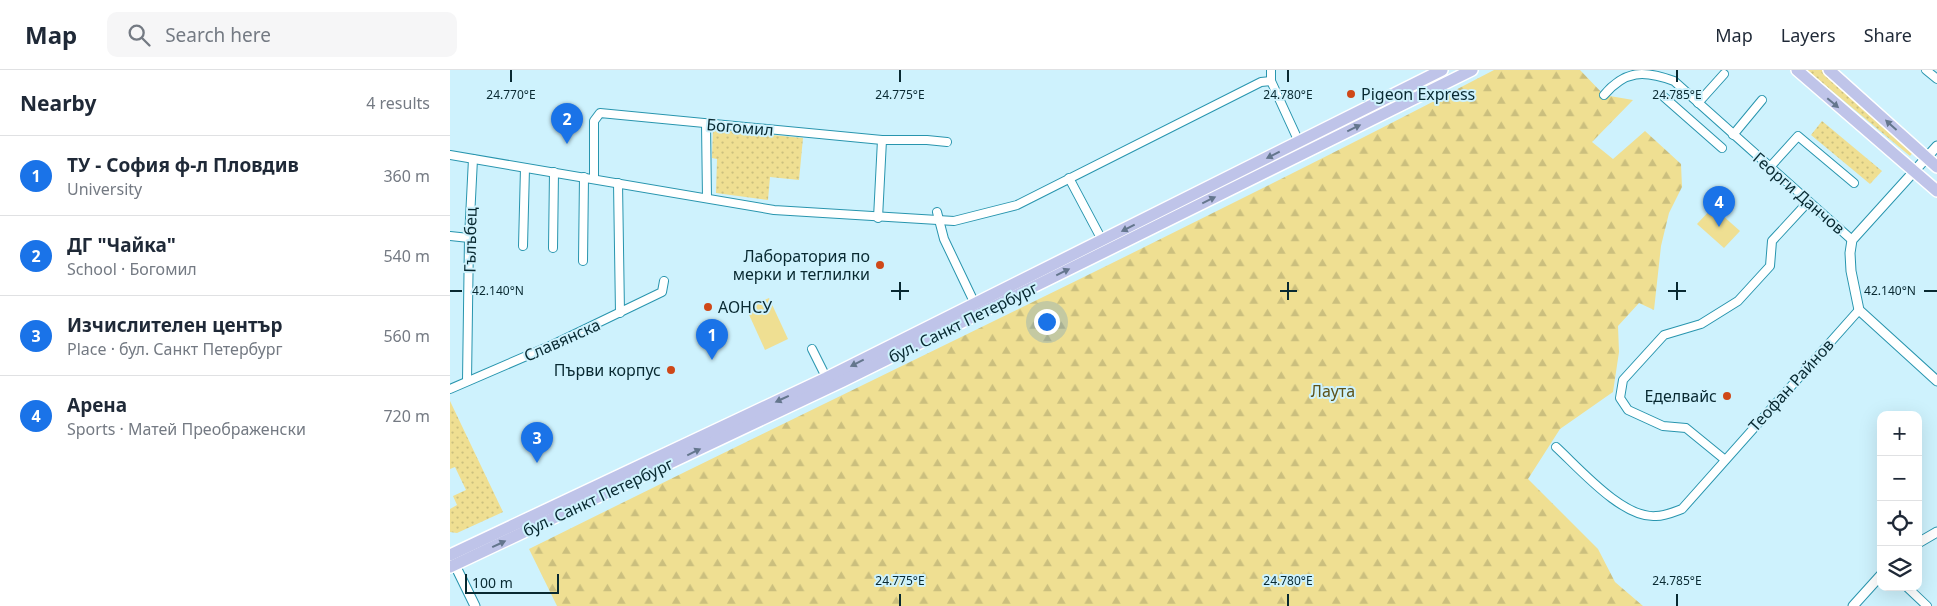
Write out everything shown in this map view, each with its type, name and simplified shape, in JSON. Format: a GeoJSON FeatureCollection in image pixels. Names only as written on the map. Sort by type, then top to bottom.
{"type":"FeatureCollection","features":[{"type":"Feature","properties":{"kind":"main road","name":"бул. Санкт Петербург"},"geometry":{"type":"LineString","coordinates":[[829,383],[975,304],[1442,70]]}},
{"type":"Feature","properties":{"kind":"main road","name":"бул. Санкт Петербург"},"geometry":{"type":"LineString","coordinates":[[451,559],[829,383],[1472,70]]}},
{"type":"Feature","properties":{"kind":"main road"},"geometry":{"type":"LineString","coordinates":[[1797,70],[1937,191]]}},
{"type":"Feature","properties":{"kind":"main road"},"geometry":{"type":"LineString","coordinates":[[1829,70],[1937,167]]}},
{"type":"Feature","properties":{"kind":"street"},"geometry":{"type":"LineString","coordinates":[[1271,70],[1271,81],[1299,142]]}},
{"type":"Feature","properties":{"kind":"street"},"geometry":{"type":"LineString","coordinates":[[1665,77],[1670,70]]}},
{"type":"Feature","properties":{"kind":"street"},"geometry":{"type":"LineString","coordinates":[[1926,70],[1937,79]]}},
{"type":"Feature","properties":{"kind":"street","name":"Георги Данчов"},"geometry":{"type":"LineString","coordinates":[[1604,95],[1615,81],[1628,74],[1644,72],[1674,81],[1852,240],[1850,253],[1851,271],[1859,310]]}},
{"type":"Feature","properties":{"kind":"street"},"geometry":{"type":"LineString","coordinates":[[1698,103],[1724,74]]}},
{"type":"Feature","properties":{"kind":"street"},"geometry":{"type":"LineString","coordinates":[[450,155],[774,210],[878,218],[938,216],[954,221],[1017,205],[1261,82],[1271,81]]}},
{"type":"Feature","properties":{"kind":"street"},"geometry":{"type":"LineString","coordinates":[[1664,97],[1722,148]]}},
{"type":"Feature","properties":{"kind":"street"},"geometry":{"type":"LineString","coordinates":[[1733,135],[1762,100]]}},
{"type":"Feature","properties":{"kind":"street","name":"Богомил"},"geometry":{"type":"LineString","coordinates":[[594,178],[594,121],[600,113],[882,140],[947,142]]}},
{"type":"Feature","properties":{"kind":"street"},"geometry":{"type":"LineString","coordinates":[[706,124],[706,198]]}},
{"type":"Feature","properties":{"kind":"street"},"geometry":{"type":"LineString","coordinates":[[1770,167],[1798,136],[1854,183]]}},
{"type":"Feature","properties":{"kind":"street"},"geometry":{"type":"LineString","coordinates":[[878,218],[882,140]]}},
{"type":"Feature","properties":{"kind":"street"},"geometry":{"type":"LineString","coordinates":[[1852,240],[1916,172],[1937,146]]}},
{"type":"Feature","properties":{"kind":"street","name":"Гълъбец"},"geometry":{"type":"LineString","coordinates":[[468,381],[466,283],[473,159]]}},
{"type":"Feature","properties":{"kind":"street"},"geometry":{"type":"LineString","coordinates":[[523,246],[525,168]]}},
{"type":"Feature","properties":{"kind":"street"},"geometry":{"type":"LineString","coordinates":[[553,248],[554,172]]}},
{"type":"Feature","properties":{"kind":"street"},"geometry":{"type":"LineString","coordinates":[[582,261],[584,177]]}},
{"type":"Feature","properties":{"kind":"street"},"geometry":{"type":"LineString","coordinates":[[1070,178],[1102,240]]}},
{"type":"Feature","properties":{"kind":"street"},"geometry":{"type":"LineString","coordinates":[[618,183],[620,313]]}},
{"type":"Feature","properties":{"kind":"street"},"geometry":{"type":"LineString","coordinates":[[1724,459],[1686,428],[1663,426],[1628,410],[1620,398],[1623,380],[1664,335],[1701,324],[1738,302],[1770,266],[1772,241],[1808,202]]}},
{"type":"Feature","properties":{"kind":"street"},"geometry":{"type":"LineString","coordinates":[[938,216],[944,239],[975,304]]}},
{"type":"Feature","properties":{"kind":"street"},"geometry":{"type":"LineString","coordinates":[[450,236],[469,238]]}},
{"type":"Feature","properties":{"kind":"street","name":"Славянска"},"geometry":{"type":"LineString","coordinates":[[450,389],[620,313],[662,292],[664,281]]}},
{"type":"Feature","properties":{"kind":"street"},"geometry":{"type":"LineString","coordinates":[[1859,310],[1937,381]]}},
{"type":"Feature","properties":{"kind":"street","name":"Теофан Райнов"},"geometry":{"type":"LineString","coordinates":[[1556,447],[1588,478],[1628,510],[1655,517],[1682,509],[1724,459],[1859,310]]}},
{"type":"Feature","properties":{"kind":"street"},"geometry":{"type":"LineString","coordinates":[[812,349],[829,383]]}},
{"type":"Feature","properties":{"kind":"street"},"geometry":{"type":"LineString","coordinates":[[1922,541],[1937,532]]}},
{"type":"Feature","properties":{"kind":"street"},"geometry":{"type":"LineString","coordinates":[[451,559],[475,606]]}},
{"type":"Feature","properties":{"kind":"street"},"geometry":{"type":"LineString","coordinates":[[1853,606],[1877,579]]}},
{"type":"Feature","properties":{"kind":"street"},"geometry":{"type":"LineString","coordinates":[[1911,591],[1927,606]]}},
{"type":"Feature","properties":{"kind":"green space","name":"Лаута"},"geometry":{"type":"Polygon","coordinates":[[[1494,70],[1580,70],[1604,95],[1633,100],[1592,142],[1613,159],[1645,131],[1681,164],[1682,187],[1669,213],[1661,246],[1654,310],[1639,303],[1618,326],[1619,352],[1613,392],[1560,429],[1528,479],[1598,549],[1615,582],[1643,606],[557,606],[529,549],[1134,252],[1494,70]]]}},
{"type":"Feature","properties":{"kind":"green space"},"geometry":{"type":"Polygon","coordinates":[[[1807,70],[1823,70],[1914,151],[1910,156],[1807,70]]]}},
{"type":"Feature","properties":{"kind":"green space"},"geometry":{"type":"Polygon","coordinates":[[[1822,121],[1882,171],[1870,184],[1811,135],[1822,121]]]}},
{"type":"Feature","properties":{"kind":"green space"},"geometry":{"type":"Polygon","coordinates":[[[713,129],[803,138],[799,180],[770,177],[768,200],[716,193],[717,159],[712,158],[713,129]]]}},
{"type":"Feature","properties":{"kind":"green space"},"geometry":{"type":"Polygon","coordinates":[[[1713,207],[1740,231],[1724,248],[1697,224],[1713,207]]]}},
{"type":"Feature","properties":{"kind":"green space"},"geometry":{"type":"Polygon","coordinates":[[[769,298],[788,339],[765,350],[746,308],[769,298]]]}},
{"type":"Feature","properties":{"kind":"green space"},"geometry":{"type":"Polygon","coordinates":[[[450,401],[503,512],[457,533],[450,532],[450,509],[457,505],[453,496],[466,490],[455,467],[450,469],[450,401]]]}},
{"type":"Feature","properties":{"kind":"place","name":"Pigeon Express"},"geometry":{"type":"Point","coordinates":[1351,94]}},
{"type":"Feature","properties":{"kind":"place","name":"ДГ \"Чайка\""},"geometry":{"type":"Point","coordinates":[567,144]}},
{"type":"Feature","properties":{"kind":"place","name":"Арена"},"geometry":{"type":"Point","coordinates":[1719,227]}},
{"type":"Feature","properties":{"kind":"place","name":"Лаборатория по мерки и теглилки"},"geometry":{"type":"Point","coordinates":[880,265]}},
{"type":"Feature","properties":{"kind":"place","name":"АОНСУ"},"geometry":{"type":"Point","coordinates":[708,307]}},
{"type":"Feature","properties":{"kind":"place","name":"ТУ - София ф-л Пловдив"},"geometry":{"type":"Point","coordinates":[712,360]}},
{"type":"Feature","properties":{"kind":"place","name":"Първи корпус"},"geometry":{"type":"Point","coordinates":[671,370]}},
{"type":"Feature","properties":{"kind":"place","name":"Еделвайс"},"geometry":{"type":"Point","coordinates":[1727,396]}},
{"type":"Feature","properties":{"kind":"place","name":"Изчислителен център"},"geometry":{"type":"Point","coordinates":[537,463]}}]}
